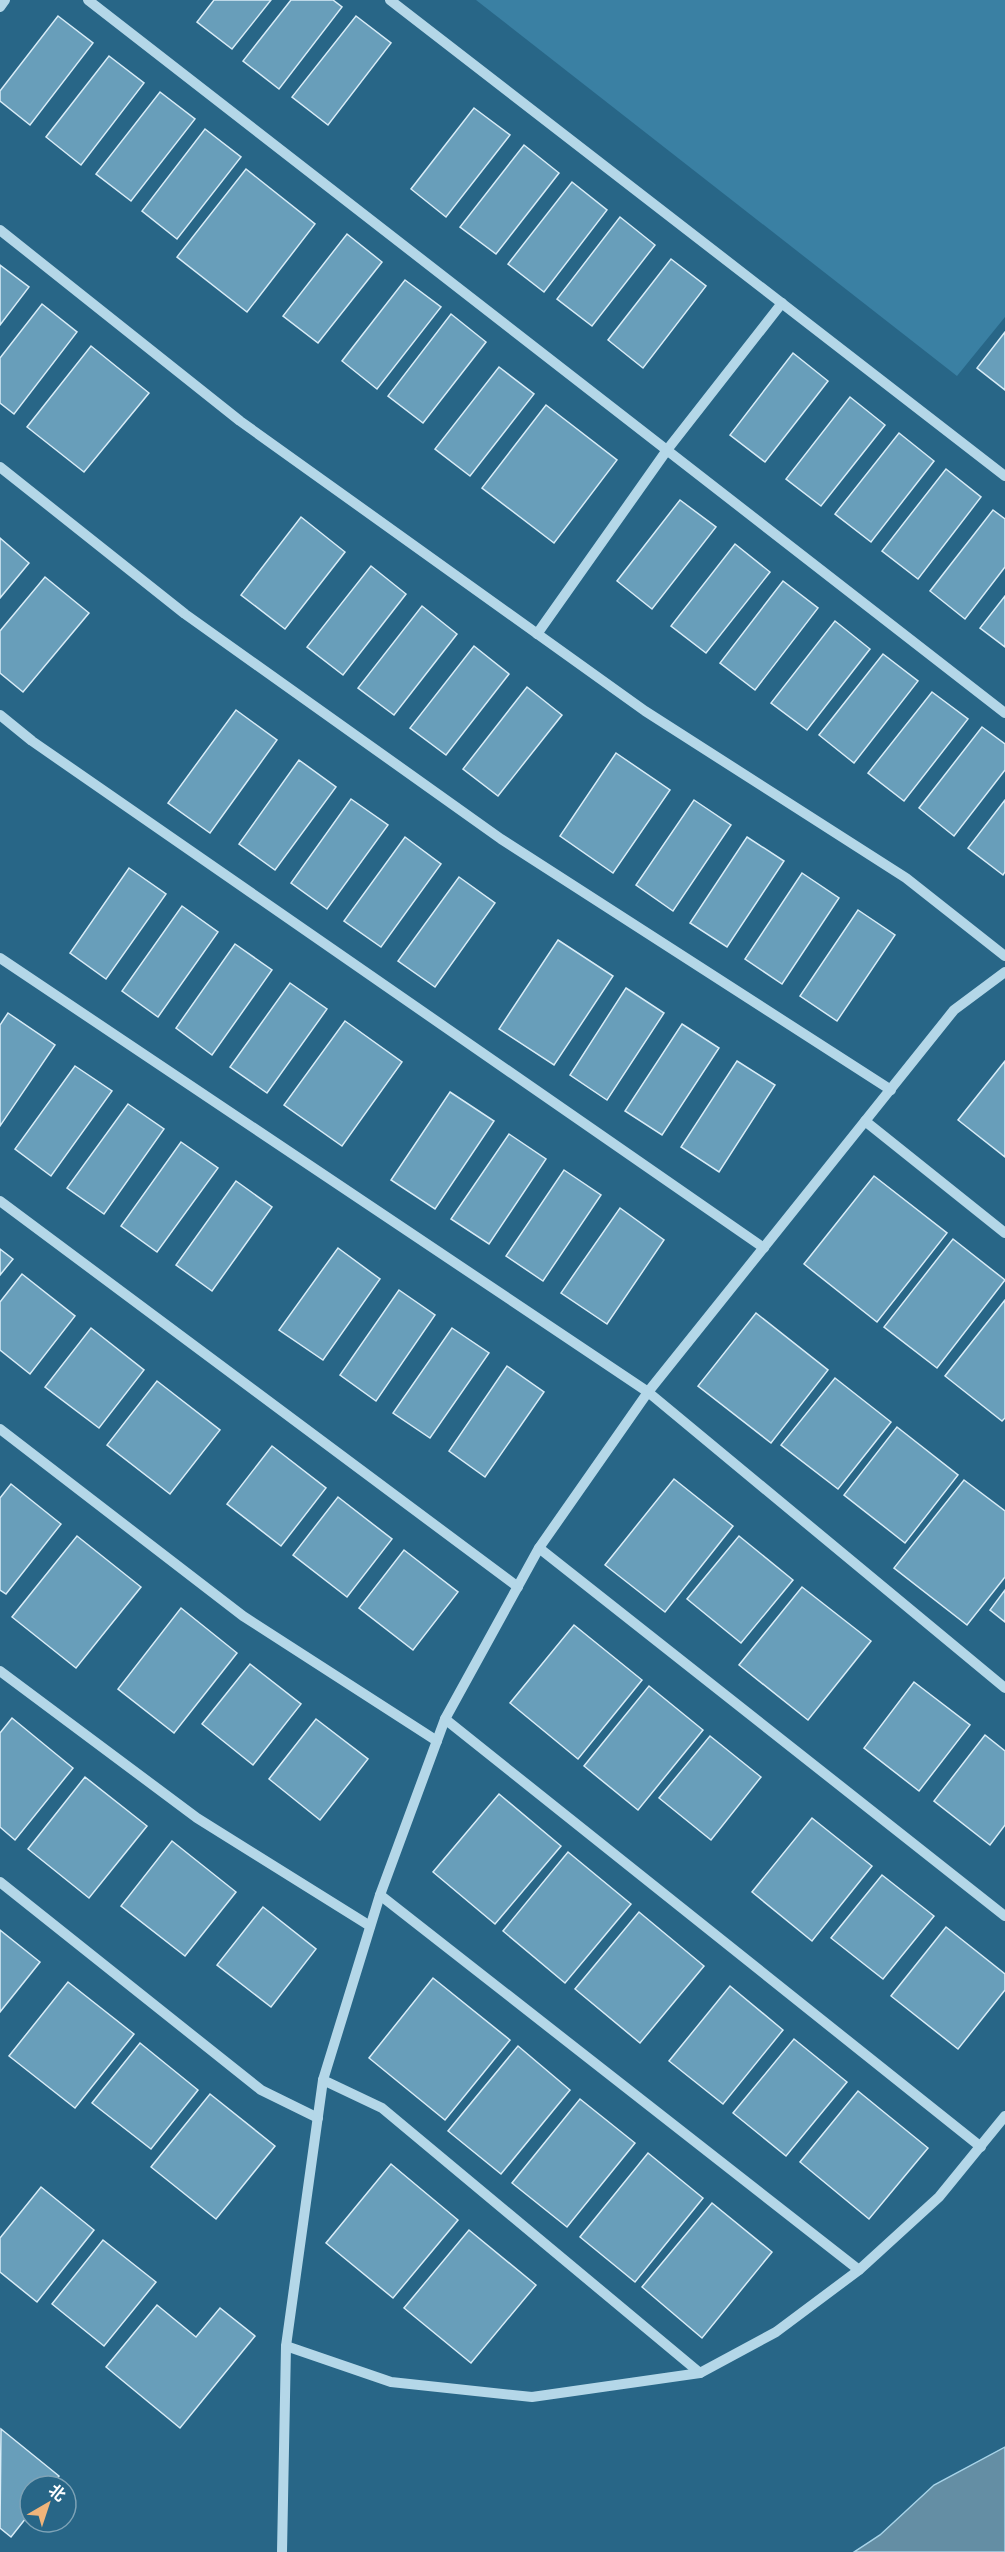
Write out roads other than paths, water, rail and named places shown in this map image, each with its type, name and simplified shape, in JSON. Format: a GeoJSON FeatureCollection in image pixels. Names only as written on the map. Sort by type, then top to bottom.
{"type":"FeatureCollection","features":[{"type":"Feature","properties":{"kind":"lane"},"geometry":{"type":"LineString","coordinates":[[0,8],[5,0]]}},
{"type":"Feature","properties":{"kind":"lane"},"geometry":{"type":"LineString","coordinates":[[88,0],[1005,713]]}},
{"type":"Feature","properties":{"kind":"lane"},"geometry":{"type":"LineString","coordinates":[[390,0],[1005,476]]}},
{"type":"Feature","properties":{"kind":"lane"},"geometry":{"type":"LineString","coordinates":[[0,230],[240,421],[645,711],[906,878],[1005,956]]}},
{"type":"Feature","properties":{"kind":"lane"},"geometry":{"type":"LineString","coordinates":[[537,634],[667,450],[782,303]]}},
{"type":"Feature","properties":{"kind":"lane"},"geometry":{"type":"LineString","coordinates":[[0,467],[185,614],[501,839],[891,1090]]}},
{"type":"Feature","properties":{"kind":"lane"},"geometry":{"type":"LineString","coordinates":[[0,715],[51,754],[764,1248]]}},
{"type":"Feature","properties":{"kind":"lane"},"geometry":{"type":"LineString","coordinates":[[0,958],[648,1392],[1005,1688]]}},
{"type":"Feature","properties":{"kind":"lane"},"geometry":{"type":"LineString","coordinates":[[282,2552],[286,2346],[323,2080],[380,1895],[445,1719],[539,1548],[648,1392],[954,1010],[1005,972]]}},
{"type":"Feature","properties":{"kind":"lane"},"geometry":{"type":"LineString","coordinates":[[865,1121],[1005,1233]]}},
{"type":"Feature","properties":{"kind":"lane"},"geometry":{"type":"LineString","coordinates":[[0,1201],[518,1587]]}},
{"type":"Feature","properties":{"kind":"lane"},"geometry":{"type":"LineString","coordinates":[[0,1429],[243,1616],[437,1741]]}},
{"type":"Feature","properties":{"kind":"lane"},"geometry":{"type":"LineString","coordinates":[[539,1548],[1005,1916]]}},
{"type":"Feature","properties":{"kind":"lane"},"geometry":{"type":"LineString","coordinates":[[0,1671],[197,1818],[370,1926]]}},
{"type":"Feature","properties":{"kind":"lane"},"geometry":{"type":"LineString","coordinates":[[445,1719],[981,2147]]}},
{"type":"Feature","properties":{"kind":"lane"},"geometry":{"type":"LineString","coordinates":[[0,1882],[261,2090],[318,2118]]}},
{"type":"Feature","properties":{"kind":"lane"},"geometry":{"type":"LineString","coordinates":[[380,1895],[860,2270]]}},
{"type":"Feature","properties":{"kind":"lane"},"geometry":{"type":"LineString","coordinates":[[323,2080],[382,2108],[700,2373]]}},
{"type":"Feature","properties":{"kind":"lane"},"geometry":{"type":"LineString","coordinates":[[286,2346],[391,2382],[532,2397],[700,2373],[776,2332],[860,2270],[939,2197],[1005,2116]]}}]}
